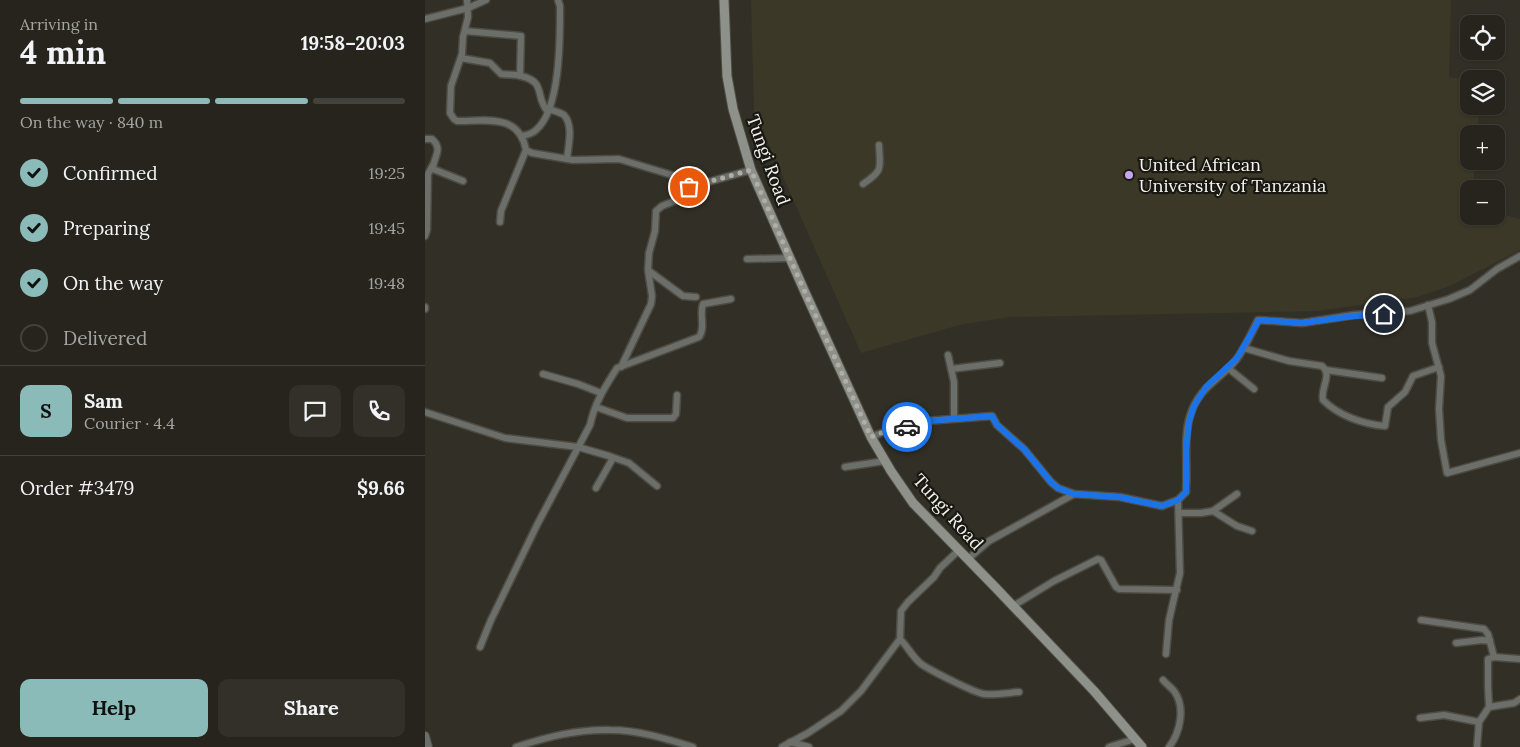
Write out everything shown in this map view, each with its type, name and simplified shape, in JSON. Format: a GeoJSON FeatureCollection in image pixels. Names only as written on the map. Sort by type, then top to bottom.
{"type":"FeatureCollection","features":[{"type":"Feature","properties":{"kind":"main road","name":"Tungi Road"},"geometry":{"type":"LineString","coordinates":[[724,0],[727,76],[734,116],[751,170],[871,437],[885,462],[913,503],[1094,691],[1142,747]]}},
{"type":"Feature","properties":{"kind":"street"},"geometry":{"type":"LineString","coordinates":[[466,0],[468,20],[461,58],[451,86],[450,110],[457,121],[501,122],[517,129],[522,136],[526,150],[501,211],[500,222]]}},
{"type":"Feature","properties":{"kind":"street"},"geometry":{"type":"LineString","coordinates":[[455,12],[466,0]]}},
{"type":"Feature","properties":{"kind":"street"},"geometry":{"type":"LineString","coordinates":[[425,19],[468,8],[486,0]]}},
{"type":"Feature","properties":{"kind":"street"},"geometry":{"type":"LineString","coordinates":[[522,136],[537,130],[548,111],[559,55],[560,6],[558,0]]}},
{"type":"Feature","properties":{"kind":"street"},"geometry":{"type":"LineString","coordinates":[[465,31],[521,36],[520,76]]}},
{"type":"Feature","properties":{"kind":"street"},"geometry":{"type":"LineString","coordinates":[[461,58],[490,63],[501,74],[520,76],[537,83],[542,106],[548,111],[562,114],[567,121],[569,130],[567,159]]}},
{"type":"Feature","properties":{"kind":"street"},"geometry":{"type":"LineString","coordinates":[[425,139],[432,139],[438,147],[438,154],[428,172],[427,230],[425,236]]}},
{"type":"Feature","properties":{"kind":"street"},"geometry":{"type":"LineString","coordinates":[[863,184],[877,175],[880,168],[879,145]]}},
{"type":"Feature","properties":{"kind":"street"},"geometry":{"type":"LineString","coordinates":[[526,150],[532,153],[567,159],[619,159],[695,182],[708,182],[751,170]]}},
{"type":"Feature","properties":{"kind":"street"},"geometry":{"type":"LineString","coordinates":[[433,165],[434,170],[463,181]]}},
{"type":"Feature","properties":{"kind":"street"},"geometry":{"type":"LineString","coordinates":[[621,367],[651,304],[652,289],[648,270],[649,251],[655,231],[656,211],[662,206],[677,200],[695,182]]}},
{"type":"Feature","properties":{"kind":"street"},"geometry":{"type":"LineString","coordinates":[[871,437],[894,428],[905,428],[926,421],[992,416],[997,425],[1024,449],[1058,488],[1074,494],[1128,498],[1162,506],[1178,500],[1186,492],[1186,451],[1191,414],[1206,387],[1237,358],[1259,320],[1302,323],[1354,316],[1397,313],[1428,306],[1470,290],[1497,269],[1520,256]]}},
{"type":"Feature","properties":{"kind":"street"},"geometry":{"type":"LineString","coordinates":[[747,259],[790,258]]}},
{"type":"Feature","properties":{"kind":"street"},"geometry":{"type":"LineString","coordinates":[[648,270],[683,296],[696,297]]}},
{"type":"Feature","properties":{"kind":"street"},"geometry":{"type":"LineString","coordinates":[[480,647],[537,525],[589,425],[601,392],[617,368],[699,337],[702,332],[701,308],[703,304],[731,299]]}},
{"type":"Feature","properties":{"kind":"street"},"geometry":{"type":"LineString","coordinates":[[1428,306],[1432,322],[1431,343],[1441,376],[1439,410],[1441,440],[1447,473],[1520,453]]}},
{"type":"Feature","properties":{"kind":"street"},"geometry":{"type":"LineString","coordinates":[[1244,348],[1289,361],[1319,365],[1326,370],[1382,378]]}},
{"type":"Feature","properties":{"kind":"street"},"geometry":{"type":"LineString","coordinates":[[947,354],[954,382],[954,418]]}},
{"type":"Feature","properties":{"kind":"street"},"geometry":{"type":"LineString","coordinates":[[951,369],[1000,363]]}},
{"type":"Feature","properties":{"kind":"street"},"geometry":{"type":"LineString","coordinates":[[1326,370],[1323,400],[1328,405],[1361,422],[1385,426],[1388,407],[1405,392],[1413,376],[1439,367]]}},
{"type":"Feature","properties":{"kind":"street"},"geometry":{"type":"LineString","coordinates":[[1228,368],[1255,389]]}},
{"type":"Feature","properties":{"kind":"street"},"geometry":{"type":"LineString","coordinates":[[543,374],[601,392]]}},
{"type":"Feature","properties":{"kind":"street"},"geometry":{"type":"LineString","coordinates":[[596,407],[627,418],[673,418],[677,396]]}},
{"type":"Feature","properties":{"kind":"street"},"geometry":{"type":"LineString","coordinates":[[425,412],[505,438],[578,447],[629,463],[657,486]]}},
{"type":"Feature","properties":{"kind":"street"},"geometry":{"type":"LineString","coordinates":[[596,488],[613,458]]}},
{"type":"Feature","properties":{"kind":"street"},"geometry":{"type":"LineString","coordinates":[[845,467],[885,462]]}},
{"type":"Feature","properties":{"kind":"street"},"geometry":{"type":"LineString","coordinates":[[968,559],[989,541],[1074,494]]}},
{"type":"Feature","properties":{"kind":"street"},"geometry":{"type":"LineString","coordinates":[[1179,513],[1201,513],[1213,510],[1237,494]]}},
{"type":"Feature","properties":{"kind":"street"},"geometry":{"type":"LineString","coordinates":[[1166,654],[1169,620],[1180,573],[1178,500]]}},
{"type":"Feature","properties":{"kind":"street"},"geometry":{"type":"LineString","coordinates":[[1213,510],[1237,526],[1252,531]]}},
{"type":"Feature","properties":{"kind":"street"},"geometry":{"type":"LineString","coordinates":[[782,747],[833,717],[861,691],[900,639],[901,611],[959,550]]}},
{"type":"Feature","properties":{"kind":"street"},"geometry":{"type":"LineString","coordinates":[[1013,606],[1054,581],[1098,559],[1101,560],[1119,590],[1177,590]]}},
{"type":"Feature","properties":{"kind":"street"},"geometry":{"type":"LineString","coordinates":[[1421,620],[1483,629],[1488,634],[1494,657]]}},
{"type":"Feature","properties":{"kind":"street"},"geometry":{"type":"LineString","coordinates":[[900,639],[921,663],[938,674],[981,694],[1019,692]]}},
{"type":"Feature","properties":{"kind":"street"},"geometry":{"type":"LineString","coordinates":[[1456,643],[1490,641]]}},
{"type":"Feature","properties":{"kind":"street"},"geometry":{"type":"LineString","coordinates":[[1477,747],[1479,722],[1489,707],[1488,661],[1494,657],[1520,659]]}},
{"type":"Feature","properties":{"kind":"street"},"geometry":{"type":"LineString","coordinates":[[1163,680],[1176,694],[1180,711],[1177,732],[1169,747]]}},
{"type":"Feature","properties":{"kind":"street"},"geometry":{"type":"LineString","coordinates":[[1489,707],[1514,703],[1520,699]]}},
{"type":"Feature","properties":{"kind":"street"},"geometry":{"type":"LineString","coordinates":[[1420,718],[1444,715],[1479,722]]}},
{"type":"Feature","properties":{"kind":"street"},"geometry":{"type":"LineString","coordinates":[[516,747],[571,733],[611,730],[631,732],[693,747]]}},
{"type":"Feature","properties":{"kind":"street"},"geometry":{"type":"LineString","coordinates":[[425,736],[428,747]]}},
{"type":"Feature","properties":{"kind":"street"},"geometry":{"type":"LineString","coordinates":[[1109,747],[1135,739]]}},
{"type":"Feature","properties":{"kind":"street"},"geometry":{"type":"LineString","coordinates":[[790,742],[809,747]]}},
{"type":"Feature","properties":{"kind":"shaded area","name":"United African University of Tanzania"},"geometry":{"type":"Polygon","coordinates":[[[751,0],[1451,0],[1449,77],[1460,79],[1460,115],[1478,115],[1478,125],[1460,125],[1460,170],[1474,170],[1474,180],[1460,180],[1460,225],[1505,225],[1505,215],[1520,219],[1520,250],[1452,285],[1418,297],[1317,311],[1010,317],[963,324],[861,353],[754,111],[751,0]]]}},
{"type":"Feature","properties":{"kind":"way so far"},"geometry":{"type":"LineString","coordinates":[[689,187],[695,182],[708,182],[751,170],[871,437],[894,428],[907,427]]}},
{"type":"Feature","properties":{"kind":"place","name":"United African University of Tanzania"},"geometry":{"type":"Point","coordinates":[1129,175]}},
{"type":"Feature","properties":{"kind":"route"},"geometry":{"type":"LineString","coordinates":[[907,427],[926,421],[992,416],[996,424],[1024,449],[1058,488],[1074,494],[1119,497],[1162,506],[1178,500],[1186,492],[1186,451],[1189,422],[1194,406],[1206,387],[1237,358],[1259,320],[1302,323],[1384,314]]}}]}
